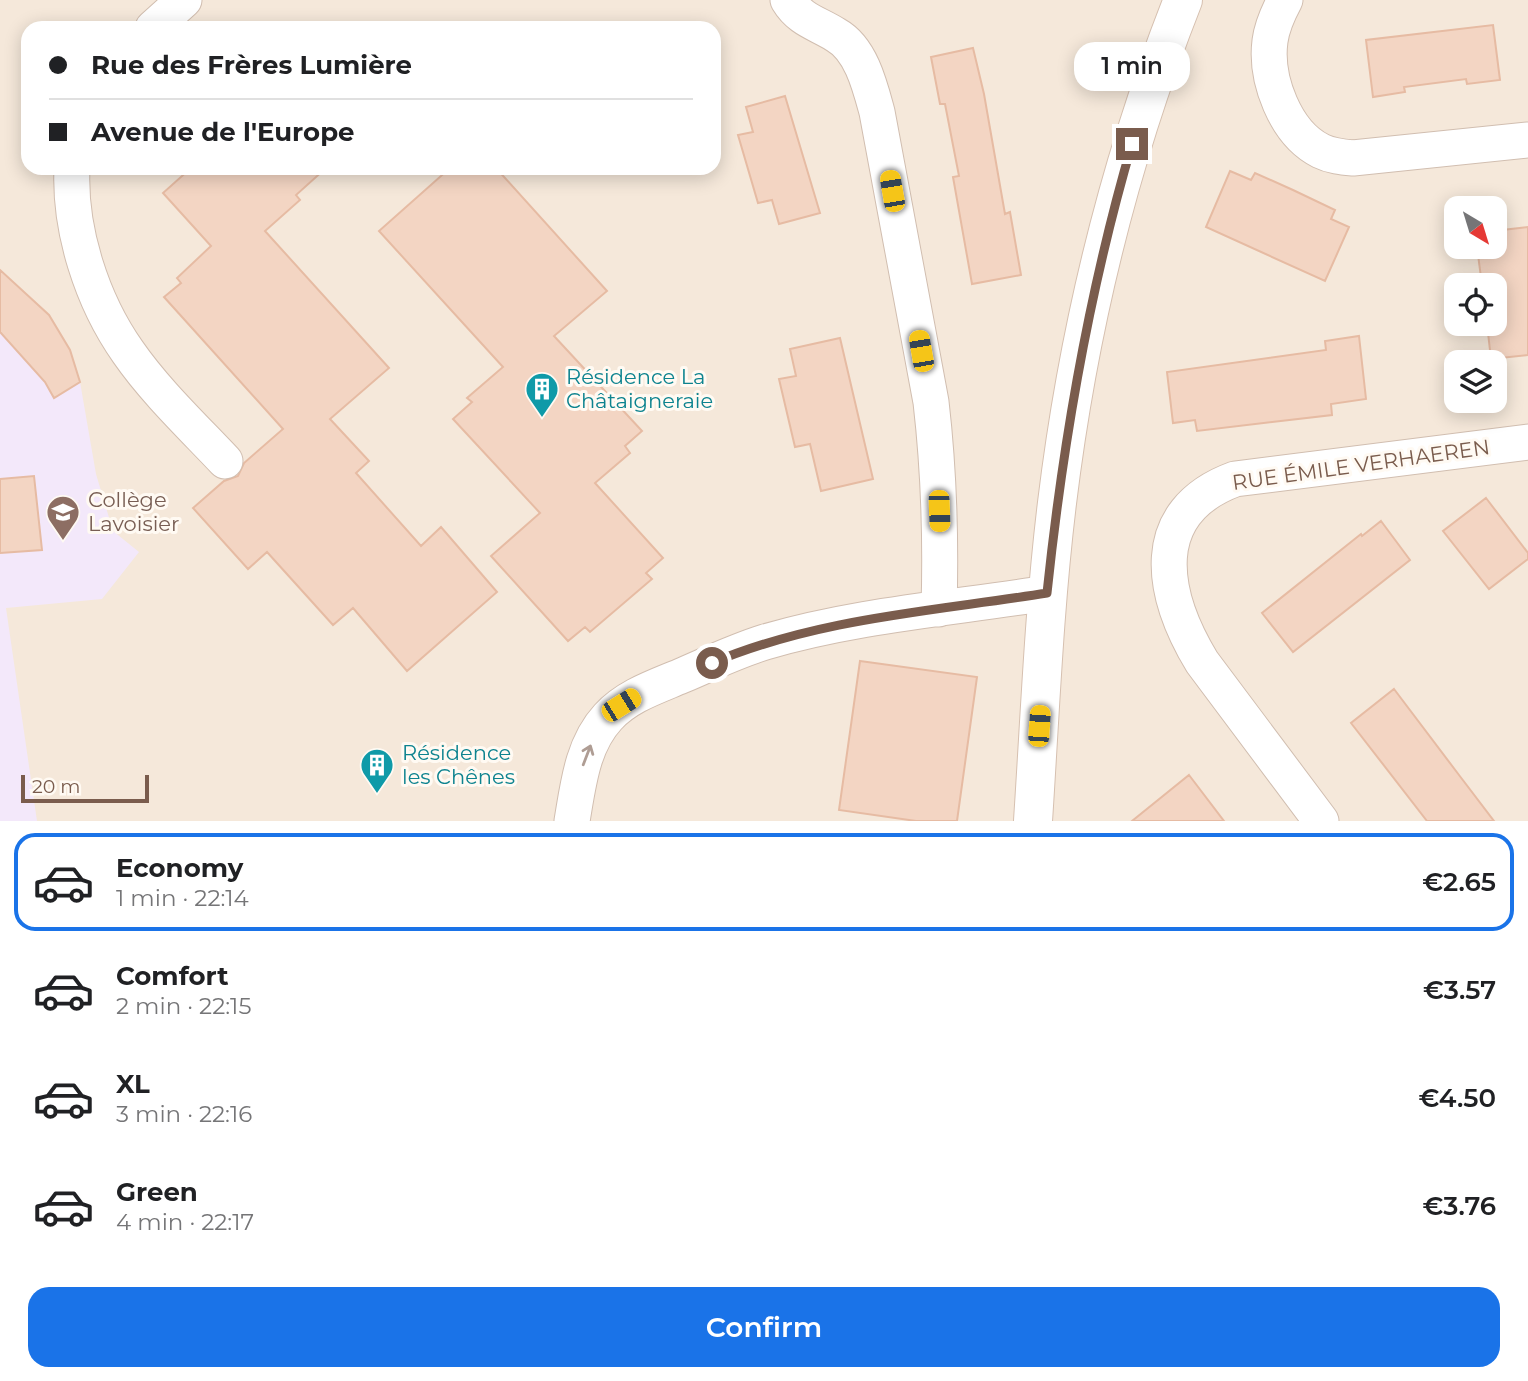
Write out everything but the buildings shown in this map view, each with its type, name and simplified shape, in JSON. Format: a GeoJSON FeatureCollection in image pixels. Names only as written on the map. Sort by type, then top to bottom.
{"type":"FeatureCollection","features":[{"type":"Feature","properties":{"kind":"street"},"geometry":{"type":"LineString","coordinates":[[161,21],[184,0]]}},
{"type":"Feature","properties":{"kind":"street"},"geometry":{"type":"LineString","coordinates":[[788,0],[801,17],[838,36],[849,46],[864,73],[877,112],[935,438],[940,555],[939,609]]}},
{"type":"Feature","properties":{"kind":"street"},"geometry":{"type":"LineString","coordinates":[[1033,821],[1047,593],[1057,501],[1096,275],[1132,144],[1183,0]]}},
{"type":"Feature","properties":{"kind":"street"},"geometry":{"type":"LineString","coordinates":[[1285,0],[1270,38],[1269,62],[1272,78],[1278,97],[1294,127],[1319,150],[1335,156],[1353,158],[1528,139]]}},
{"type":"Feature","properties":{"kind":"street"},"geometry":{"type":"LineString","coordinates":[[72,175],[76,224],[100,303],[133,359],[225,461]]}},
{"type":"Feature","properties":{"kind":"street","name":"RUE ÉMILE VERHAEREN"},"geometry":{"type":"LineString","coordinates":[[1321,821],[1202,662],[1188,639],[1179,617],[1169,572],[1168,551],[1179,519],[1205,493],[1235,479],[1528,442]]}},
{"type":"Feature","properties":{"kind":"street"},"geometry":{"type":"LineString","coordinates":[[572,821],[584,760],[596,734],[607,718],[639,694],[763,643],[842,624],[1047,593]]}},
{"type":"Feature","properties":{"kind":"shaded area"},"geometry":{"type":"Polygon","coordinates":[[[0,0],[1528,0],[1528,821],[0,821],[0,0]]]}},
{"type":"Feature","properties":{"kind":"shaded area","name":"Collège Lavoisier"},"geometry":{"type":"Polygon","coordinates":[[[0,277],[45,311],[68,347],[80,382],[96,474],[113,531],[139,552],[102,599],[6,608],[37,821],[0,821],[0,277]]]}},
{"type":"Feature","properties":{"kind":"place","name":"Résidence La Châtaigneraie"},"geometry":{"type":"Point","coordinates":[542,419]}},
{"type":"Feature","properties":{"kind":"place","name":"Collège Lavoisier"},"geometry":{"type":"Point","coordinates":[63,542]}},
{"type":"Feature","properties":{"kind":"place","name":"Résidence les Chênes"},"geometry":{"type":"Point","coordinates":[377,795]}},
{"type":"Feature","properties":{"kind":"route"},"geometry":{"type":"LineString","coordinates":[[712,663],[763,643],[842,624],[1047,593],[1057,501],[1096,275],[1132,144]]}}]}
